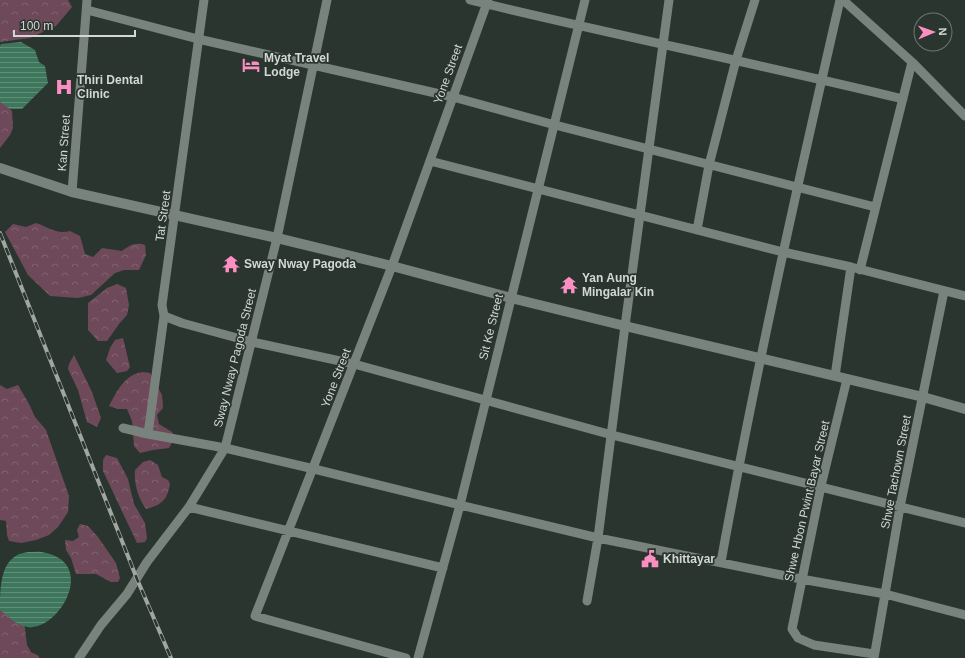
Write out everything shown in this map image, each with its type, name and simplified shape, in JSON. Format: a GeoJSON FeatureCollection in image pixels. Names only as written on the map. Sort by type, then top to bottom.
{"type":"FeatureCollection","features":[{"type":"Feature","properties":{"kind":"street","name":"Kan Street"},"geometry":{"type":"LineString","coordinates":[[72,192],[87,0]]}},
{"type":"Feature","properties":{"kind":"street","name":"Tat Street"},"geometry":{"type":"LineString","coordinates":[[148,434],[164,316],[162,305],[176,214],[204,0]]}},
{"type":"Feature","properties":{"kind":"street","name":"Sway Nway Pagoda Street"},"geometry":{"type":"LineString","coordinates":[[79,658],[101,625],[127,594],[147,562],[189,507],[225,448],[277,238],[327,0]]}},
{"type":"Feature","properties":{"kind":"street"},"geometry":{"type":"LineString","coordinates":[[470,0],[487,2],[663,45],[821,79],[903,99]]}},
{"type":"Feature","properties":{"kind":"street","name":"Sit Ke Street"},"geometry":{"type":"LineString","coordinates":[[418,658],[460,505],[585,0]]}},
{"type":"Feature","properties":{"kind":"street"},"geometry":{"type":"LineString","coordinates":[[587,601],[598,538],[669,0]]}},
{"type":"Feature","properties":{"kind":"street"},"geometry":{"type":"LineString","coordinates":[[697,230],[709,165],[736,60],[755,0]]}},
{"type":"Feature","properties":{"kind":"street"},"geometry":{"type":"LineString","coordinates":[[721,562],[738,466],[760,358],[797,186],[840,0]]}},
{"type":"Feature","properties":{"kind":"street"},"geometry":{"type":"LineString","coordinates":[[843,0],[912,62],[965,116]]}},
{"type":"Feature","properties":{"kind":"street","name":"Yone Street"},"geometry":{"type":"LineString","coordinates":[[406,658],[255,616],[314,469],[392,266],[487,2]]}},
{"type":"Feature","properties":{"kind":"street"},"geometry":{"type":"LineString","coordinates":[[86,10],[198,39],[453,97],[649,150],[797,186],[875,207]]}},
{"type":"Feature","properties":{"kind":"street"},"geometry":{"type":"LineString","coordinates":[[835,376],[855,268],[875,207],[912,62]]}},
{"type":"Feature","properties":{"kind":"street"},"geometry":{"type":"LineString","coordinates":[[430,161],[783,252],[855,268],[965,296]]}},
{"type":"Feature","properties":{"kind":"street"},"geometry":{"type":"LineString","coordinates":[[0,168],[72,192],[176,214],[277,238],[392,266],[511,298],[922,397],[965,409]]}},
{"type":"Feature","properties":{"kind":"street","name":"Shwe Tachown Street"},"geometry":{"type":"LineString","coordinates":[[874,656],[900,507],[944,291]]}},
{"type":"Feature","properties":{"kind":"street"},"geometry":{"type":"LineString","coordinates":[[164,316],[182,323],[252,342],[354,364],[612,435],[965,523]]}},
{"type":"Feature","properties":{"kind":"street","name":"Shwe Hbon Pwint Bayar Street"},"geometry":{"type":"LineString","coordinates":[[847,379],[821,486],[792,629],[798,638],[814,645],[874,656]]}},
{"type":"Feature","properties":{"kind":"street"},"geometry":{"type":"LineString","coordinates":[[123,428],[225,448],[598,538],[801,579],[885,594],[965,615]]}},
{"type":"Feature","properties":{"kind":"street"},"geometry":{"type":"LineString","coordinates":[[189,507],[443,568]]}},
{"type":"Feature","properties":{"kind":"green space"},"geometry":{"type":"Polygon","coordinates":[[[0,0],[68,0],[72,7],[56,26],[30,38],[0,42],[0,0]]]}},
{"type":"Feature","properties":{"kind":"green space"},"geometry":{"type":"Polygon","coordinates":[[[0,102],[12,111],[13,128],[10,135],[0,148],[0,102]]]}},
{"type":"Feature","properties":{"kind":"green space"},"geometry":{"type":"Polygon","coordinates":[[[36,223],[61,232],[70,231],[80,236],[85,254],[93,257],[102,248],[122,251],[136,244],[145,245],[146,255],[139,270],[124,270],[115,273],[91,295],[78,298],[50,296],[28,275],[5,232],[13,224],[26,227],[36,223]]]}},
{"type":"Feature","properties":{"kind":"green space"},"geometry":{"type":"Polygon","coordinates":[[[117,284],[126,288],[129,305],[127,315],[107,341],[98,341],[88,330],[88,303],[107,288],[117,284]]]}},
{"type":"Feature","properties":{"kind":"green space"},"geometry":{"type":"Polygon","coordinates":[[[123,338],[130,367],[127,371],[117,373],[106,360],[110,348],[115,340],[123,338]]]}},
{"type":"Feature","properties":{"kind":"green space"},"geometry":{"type":"Polygon","coordinates":[[[74,355],[92,392],[101,418],[97,427],[87,422],[78,390],[68,369],[74,355]]]}},
{"type":"Feature","properties":{"kind":"green space"},"geometry":{"type":"Polygon","coordinates":[[[137,373],[150,373],[162,395],[163,408],[157,415],[159,424],[172,432],[175,437],[169,448],[140,453],[134,446],[132,421],[127,409],[118,409],[109,406],[126,380],[137,373]]]}},
{"type":"Feature","properties":{"kind":"green space"},"geometry":{"type":"Polygon","coordinates":[[[0,385],[7,389],[18,385],[35,417],[46,430],[69,496],[68,512],[58,527],[49,535],[36,540],[21,543],[9,541],[6,521],[0,520],[0,385]]]}},
{"type":"Feature","properties":{"kind":"green space"},"geometry":{"type":"Polygon","coordinates":[[[106,455],[117,458],[128,479],[134,504],[145,523],[147,538],[145,542],[137,543],[103,471],[103,460],[106,455]]]}},
{"type":"Feature","properties":{"kind":"green space"},"geometry":{"type":"Polygon","coordinates":[[[150,460],[158,465],[162,477],[168,480],[170,484],[163,501],[156,506],[146,509],[137,491],[135,470],[143,462],[150,460]]]}},
{"type":"Feature","properties":{"kind":"green space"},"geometry":{"type":"Polygon","coordinates":[[[80,524],[88,526],[98,537],[116,563],[120,578],[118,582],[111,582],[96,574],[76,574],[71,558],[66,550],[65,540],[73,541],[79,537],[77,530],[80,524]]]}},
{"type":"Feature","properties":{"kind":"green space"},"geometry":{"type":"Polygon","coordinates":[[[0,599],[24,621],[27,645],[31,652],[39,656],[39,658],[0,658],[0,599]]]}},
{"type":"Feature","properties":{"kind":"shaded area"},"geometry":{"type":"Polygon","coordinates":[[[21,42],[35,50],[39,62],[45,66],[48,83],[22,109],[10,109],[0,102],[0,46],[1,44],[21,42]]]}},
{"type":"Feature","properties":{"kind":"shaded area"},"geometry":{"type":"Polygon","coordinates":[[[28,552],[44,552],[61,560],[69,570],[71,582],[68,596],[61,608],[51,619],[40,625],[28,627],[16,623],[0,610],[0,591],[1,582],[7,565],[19,554],[28,552]]]}},
{"type":"Feature","properties":{"kind":"railway"},"geometry":{"type":"LineString","coordinates":[[0,233],[137,579],[171,658]]}},
{"type":"Feature","properties":{"kind":"place","name":"Myat Travel Lodge"},"geometry":{"type":"Point","coordinates":[251,65]}},
{"type":"Feature","properties":{"kind":"place","name":"Thiri Dental Clinic"},"geometry":{"type":"Point","coordinates":[64,87]}},
{"type":"Feature","properties":{"kind":"place","name":"Sway Nway Pagoda"},"geometry":{"type":"Point","coordinates":[231,264]}},
{"type":"Feature","properties":{"kind":"place","name":"Yan Aung Mingalar Kin"},"geometry":{"type":"Point","coordinates":[569,285]}},
{"type":"Feature","properties":{"kind":"place","name":"Khittayar"},"geometry":{"type":"Point","coordinates":[650,559]}}]}
